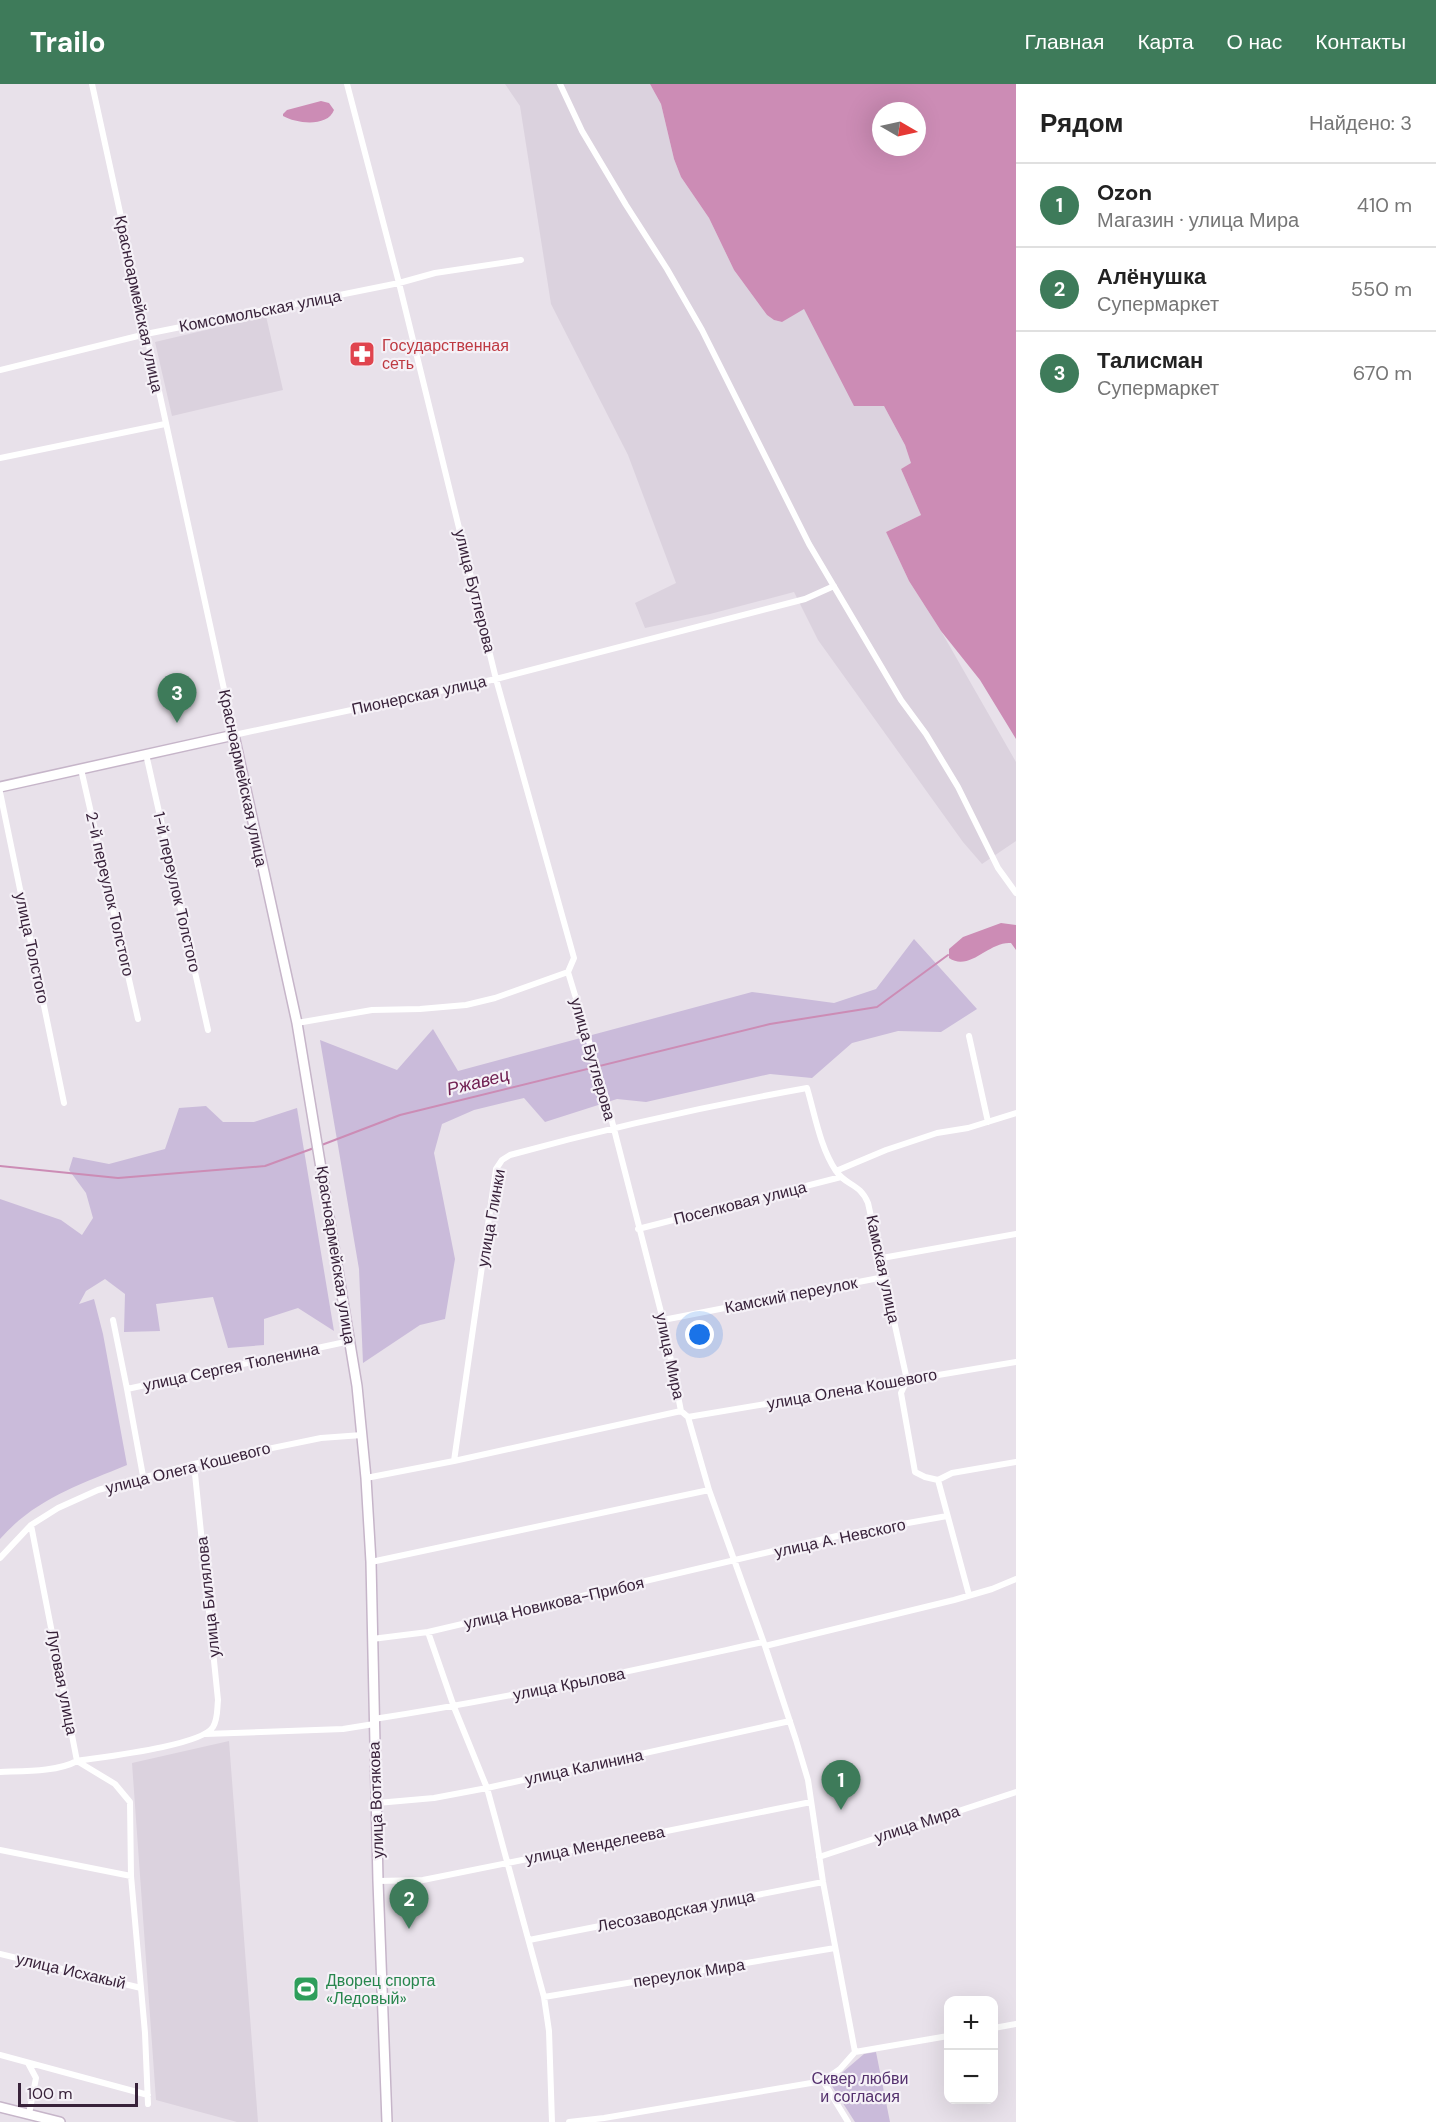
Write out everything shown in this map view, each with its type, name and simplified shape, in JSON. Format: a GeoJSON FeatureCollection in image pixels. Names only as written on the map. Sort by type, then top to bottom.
{"type":"FeatureCollection","features":[{"type":"Feature","properties":{"kind":"street","name":"Красноармейская улица"},"geometry":{"type":"LineString","coordinates":[[92,84],[297,1023],[357,1386],[366,1478]]}},
{"type":"Feature","properties":{"kind":"street","name":"улица Бутлерова"},"geometry":{"type":"LineString","coordinates":[[347,84],[399,283],[496,679],[574,958],[568,972],[613,1128]]}},
{"type":"Feature","properties":{"kind":"street"},"geometry":{"type":"LineString","coordinates":[[560,84],[582,131],[702,330],[804,534],[901,700],[926,734],[958,787],[998,868],[1016,893]]}},
{"type":"Feature","properties":{"kind":"street","name":"Комсомольская улица"},"geometry":{"type":"LineString","coordinates":[[0,370],[146,334],[399,283],[435,273],[521,260]]}},
{"type":"Feature","properties":{"kind":"street"},"geometry":{"type":"LineString","coordinates":[[0,458],[165,424]]}},
{"type":"Feature","properties":{"kind":"street","name":"Пионерская улица"},"geometry":{"type":"LineString","coordinates":[[0,787],[496,679],[805,599],[834,586]]}},
{"type":"Feature","properties":{"kind":"street","name":"1-й переулок Толстого"},"geometry":{"type":"LineString","coordinates":[[146,754],[208,1030]]}},
{"type":"Feature","properties":{"kind":"street","name":"2-й переулок Толстого"},"geometry":{"type":"LineString","coordinates":[[81,769],[138,1018]]}},
{"type":"Feature","properties":{"kind":"street","name":"улица Толстого"},"geometry":{"type":"LineString","coordinates":[[0,792],[64,1103]]}},
{"type":"Feature","properties":{"kind":"street"},"geometry":{"type":"LineString","coordinates":[[297,1023],[372,1010],[466,1005],[495,998],[568,972]]}},
{"type":"Feature","properties":{"kind":"street"},"geometry":{"type":"LineString","coordinates":[[969,1036],[988,1122]]}},
{"type":"Feature","properties":{"kind":"street","name":"улица Глинки"},"geometry":{"type":"LineString","coordinates":[[454,1461],[496,1169],[502,1160],[510,1155],[613,1128],[807,1088],[826,1151],[836,1171]]}},
{"type":"Feature","properties":{"kind":"street"},"geometry":{"type":"LineString","coordinates":[[836,1171],[886,1150],[937,1133],[968,1128],[1016,1113]]}},
{"type":"Feature","properties":{"kind":"street","name":"улица Мира"},"geometry":{"type":"LineString","coordinates":[[613,1128],[663,1320],[681,1411],[688,1417],[709,1490],[764,1644],[808,1780],[823,1882],[855,2052]]}},
{"type":"Feature","properties":{"kind":"street","name":"Камская улица"},"geometry":{"type":"LineString","coordinates":[[836,1171],[864,1193],[868,1203],[882,1258],[884,1277],[907,1380],[901,1393],[915,1472],[938,1480]]}},
{"type":"Feature","properties":{"kind":"street","name":"Поселковая улица"},"geometry":{"type":"LineString","coordinates":[[638,1228],[841,1177]]}},
{"type":"Feature","properties":{"kind":"street"},"geometry":{"type":"LineString","coordinates":[[882,1258],[1016,1234]]}},
{"type":"Feature","properties":{"kind":"street","name":"Камский переулок"},"geometry":{"type":"LineString","coordinates":[[663,1320],[884,1277]]}},
{"type":"Feature","properties":{"kind":"street"},"geometry":{"type":"LineString","coordinates":[[113,1320],[127,1389]]}},
{"type":"Feature","properties":{"kind":"street","name":"улица Сергея Тюленина"},"geometry":{"type":"LineString","coordinates":[[143,1476],[127,1389],[350,1341]]}},
{"type":"Feature","properties":{"kind":"street","name":"улица Олена Кошевого"},"geometry":{"type":"LineString","coordinates":[[688,1417],[1016,1362]]}},
{"type":"Feature","properties":{"kind":"street"},"geometry":{"type":"LineString","coordinates":[[366,1478],[681,1411]]}},
{"type":"Feature","properties":{"kind":"street","name":"улица Олега Кошевого"},"geometry":{"type":"LineString","coordinates":[[0,1558],[31,1525],[58,1508],[98,1490],[194,1464],[321,1438],[362,1435]]}},
{"type":"Feature","properties":{"kind":"street"},"geometry":{"type":"LineString","coordinates":[[969,1595],[938,1480],[952,1473],[1016,1462]]}},
{"type":"Feature","properties":{"kind":"street","name":"улица Билялова"},"geometry":{"type":"LineString","coordinates":[[194,1464],[218,1700],[217,1716],[212,1729],[205,1734]]}},
{"type":"Feature","properties":{"kind":"street","name":"улица Вотякова"},"geometry":{"type":"LineString","coordinates":[[366,1478],[371,1562],[378,1881],[387,2122]]}},
{"type":"Feature","properties":{"kind":"street"},"geometry":{"type":"LineString","coordinates":[[371,1562],[709,1490]]}},
{"type":"Feature","properties":{"kind":"street","name":"улица А. Невского"},"geometry":{"type":"LineString","coordinates":[[734,1562],[842,1535],[947,1516]]}},
{"type":"Feature","properties":{"kind":"street","name":"Луговая улица"},"geometry":{"type":"LineString","coordinates":[[31,1525],[77,1761]]}},
{"type":"Feature","properties":{"kind":"street","name":"улица Новикова-Прибоя"},"geometry":{"type":"LineString","coordinates":[[372,1639],[428,1632],[734,1562]]}},
{"type":"Feature","properties":{"kind":"street"},"geometry":{"type":"LineString","coordinates":[[764,1644],[969,1595],[1016,1579]]}},
{"type":"Feature","properties":{"kind":"street"},"geometry":{"type":"LineString","coordinates":[[428,1632],[454,1707],[487,1788],[530,1940],[544,1997],[549,2031],[552,2122]]}},
{"type":"Feature","properties":{"kind":"street","name":"улица Крылова"},"geometry":{"type":"LineString","coordinates":[[205,1734],[343,1729],[764,1644]]}},
{"type":"Feature","properties":{"kind":"street","name":"улица Калинина"},"geometry":{"type":"LineString","coordinates":[[377,1803],[434,1798],[487,1788],[790,1721]]}},
{"type":"Feature","properties":{"kind":"street"},"geometry":{"type":"LineString","coordinates":[[0,1772],[70,1765],[77,1761],[154,1749],[191,1740],[205,1734]]}},
{"type":"Feature","properties":{"kind":"street"},"geometry":{"type":"LineString","coordinates":[[77,1761],[115,1784],[130,1802],[131,1876],[148,2104]]}},
{"type":"Feature","properties":{"kind":"street","name":"улица Мира"},"geometry":{"type":"LineString","coordinates":[[819,1857],[1016,1792]]}},
{"type":"Feature","properties":{"kind":"street","name":"улица Менделеева"},"geometry":{"type":"LineString","coordinates":[[378,1881],[423,1880],[811,1802]]}},
{"type":"Feature","properties":{"kind":"street"},"geometry":{"type":"LineString","coordinates":[[0,1850],[131,1876]]}},
{"type":"Feature","properties":{"kind":"street","name":"Лесозаводская улица"},"geometry":{"type":"LineString","coordinates":[[530,1940],[823,1882]]}},
{"type":"Feature","properties":{"kind":"street","name":"переулок Мира"},"geometry":{"type":"LineString","coordinates":[[544,1997],[835,1948]]}},
{"type":"Feature","properties":{"kind":"street","name":"улица Исхакый"},"geometry":{"type":"LineString","coordinates":[[0,1954],[141,1988]]}},
{"type":"Feature","properties":{"kind":"street"},"geometry":{"type":"LineString","coordinates":[[998,2027],[1016,2024]]}},
{"type":"Feature","properties":{"kind":"street"},"geometry":{"type":"LineString","coordinates":[[569,2122],[604,2120],[823,2081],[840,2069],[855,2052],[944,2037]]}},
{"type":"Feature","properties":{"kind":"street"},"geometry":{"type":"LineString","coordinates":[[0,2055],[148,2096]]}},
{"type":"Feature","properties":{"kind":"street"},"geometry":{"type":"LineString","coordinates":[[28,2063],[36,2078],[29,2114]]}},
{"type":"Feature","properties":{"kind":"street"},"geometry":{"type":"LineString","coordinates":[[823,2081],[848,2122]]}},
{"type":"Feature","properties":{"kind":"street"},"geometry":{"type":"LineString","coordinates":[[0,2108],[60,2122]]}},
{"type":"Feature","properties":{"kind":"shaded area"},"geometry":{"type":"Polygon","coordinates":[[[505,84],[650,84],[661,104],[674,159],[681,177],[709,218],[734,270],[767,315],[774,320],[782,322],[804,308],[809,318],[884,406],[905,445],[912,464],[901,469],[921,515],[886,532],[909,581],[941,631],[1016,762],[1016,841],[982,864],[963,842],[818,640],[794,592],[645,628],[635,603],[676,583],[628,455],[551,304],[520,106],[505,84]]]}},
{"type":"Feature","properties":{"kind":"shaded area"},"geometry":{"type":"Polygon","coordinates":[[[650,84],[1016,84],[1016,739],[980,680],[941,631],[909,581],[886,532],[921,515],[901,469],[911,463],[905,445],[884,406],[854,406],[804,309],[782,322],[767,315],[734,270],[709,218],[681,177],[674,159],[661,104],[650,84]]]}},
{"type":"Feature","properties":{"kind":"shaded area"},"geometry":{"type":"Polygon","coordinates":[[[321,101],[329,103],[334,110],[325,119],[304,122],[283,116],[287,110],[321,101]]]}},
{"type":"Feature","properties":{"kind":"shaded area"},"geometry":{"type":"Polygon","coordinates":[[[266,316],[283,390],[172,416],[155,342],[266,316]]]}},
{"type":"Feature","properties":{"kind":"shaded area"},"geometry":{"type":"Polygon","coordinates":[[[1001,923],[1016,925],[1016,950],[1011,943],[995,946],[964,961],[949,958],[949,949],[963,937],[1001,923]]]}},
{"type":"Feature","properties":{"kind":"shaded area"},"geometry":{"type":"Polygon","coordinates":[[[229,1741],[258,2122],[237,2122],[156,2100],[132,1763],[229,1741]]]}},
{"type":"Feature","properties":{"kind":"green space"},"geometry":{"type":"Polygon","coordinates":[[[914,939],[977,1009],[941,1032],[898,1031],[852,1043],[812,1078],[770,1074],[646,1102],[617,1099],[545,1122],[524,1098],[474,1110],[442,1124],[434,1153],[455,1259],[445,1319],[420,1325],[363,1363],[359,1269],[320,1040],[397,1070],[433,1029],[458,1071],[752,992],[834,1003],[876,989],[914,939]]]}},
{"type":"Feature","properties":{"kind":"green space"},"geometry":{"type":"Polygon","coordinates":[[[206,1106],[223,1122],[254,1122],[297,1108],[334,1331],[298,1308],[264,1319],[264,1345],[228,1348],[213,1297],[156,1304],[160,1331],[124,1332],[125,1294],[105,1279],[86,1291],[79,1304],[94,1299],[103,1334],[127,1465],[43,1503],[28,1513],[0,1539],[0,1199],[61,1220],[82,1235],[93,1218],[86,1193],[69,1170],[73,1157],[109,1164],[165,1149],[179,1108],[206,1106]]]}},
{"type":"Feature","properties":{"kind":"green space","name":"Сквер любви и согласия"},"geometry":{"type":"Polygon","coordinates":[[[876,2052],[890,2122],[855,2122],[830,2083],[864,2054],[876,2052]]]}},
{"type":"Feature","properties":{"kind":"waterway","name":"Ржавец"},"geometry":{"type":"LineString","coordinates":[[319,1146],[400,1115],[770,1024],[877,1007],[948,955]]}},
{"type":"Feature","properties":{"kind":"waterway","name":"Ржавец"},"geometry":{"type":"LineString","coordinates":[[0,1166],[118,1178],[265,1166],[314,1148]]}},
{"type":"Feature","properties":{"kind":"place","name":"Государственная сеть"},"geometry":{"type":"Point","coordinates":[362,354]}},
{"type":"Feature","properties":{"kind":"place","name":"Талисман"},"geometry":{"type":"Point","coordinates":[177,723]}},
{"type":"Feature","properties":{"kind":"place","name":"Ozon"},"geometry":{"type":"Point","coordinates":[841,1810]}},
{"type":"Feature","properties":{"kind":"place","name":"Алёнушка"},"geometry":{"type":"Point","coordinates":[409,1929]}},
{"type":"Feature","properties":{"kind":"place","name":"Дворец спорта «Ледовый»"},"geometry":{"type":"Point","coordinates":[306,1989]}}]}
